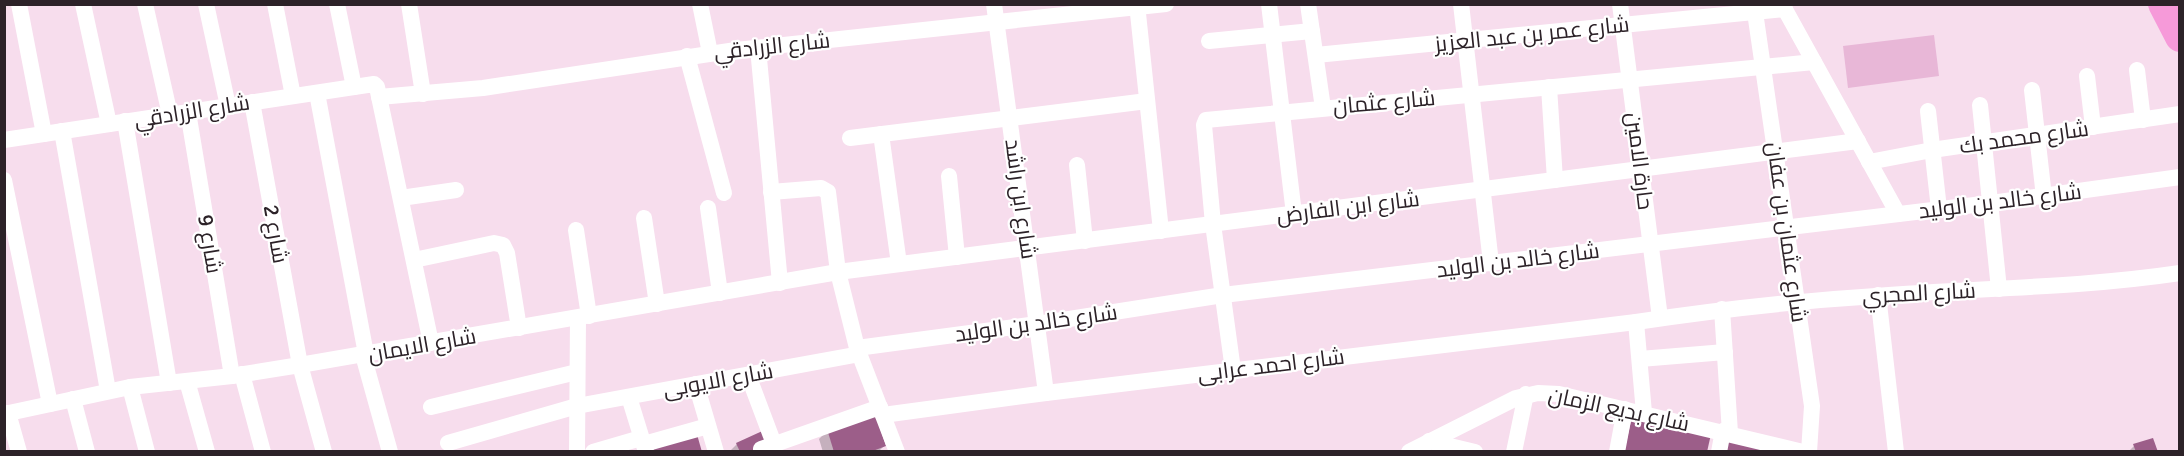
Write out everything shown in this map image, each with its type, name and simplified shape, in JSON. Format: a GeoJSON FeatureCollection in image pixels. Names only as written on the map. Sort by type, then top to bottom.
{"type":"FeatureCollection","features":[{"type":"Feature","properties":{"kind":"highway"},"geometry":{"type":"LineString","coordinates":[[2163,4],[2180,37]]}},
{"type":"Feature","properties":{"kind":"street"},"geometry":{"type":"LineString","coordinates":[[19,4],[44,134]]}},
{"type":"Feature","properties":{"kind":"street"},"geometry":{"type":"LineString","coordinates":[[83,4],[117,123],[169,383]]}},
{"type":"Feature","properties":{"kind":"street"},"geometry":{"type":"LineString","coordinates":[[145,4],[170,115]]}},
{"type":"Feature","properties":{"kind":"street"},"geometry":{"type":"LineString","coordinates":[[206,4],[228,106]]}},
{"type":"Feature","properties":{"kind":"street"},"geometry":{"type":"LineString","coordinates":[[275,4],[293,96]]}},
{"type":"Feature","properties":{"kind":"street"},"geometry":{"type":"LineString","coordinates":[[337,4],[354,87]]}},
{"type":"Feature","properties":{"kind":"street"},"geometry":{"type":"LineString","coordinates":[[408,4],[423,94]]}},
{"type":"Feature","properties":{"kind":"street"},"geometry":{"type":"LineString","coordinates":[[700,4],[710,53]]}},
{"type":"Feature","properties":{"kind":"street","name":"شارع ابن راشد"},"geometry":{"type":"LineString","coordinates":[[994,4],[1046,393]]}},
{"type":"Feature","properties":{"kind":"street","name":"شارع الزرادقي"},"geometry":{"type":"LineString","coordinates":[[4,140],[375,84],[378,92],[423,94],[483,88],[710,53],[1166,4]]}},
{"type":"Feature","properties":{"kind":"street"},"geometry":{"type":"LineString","coordinates":[[1269,4],[1294,214]]}},
{"type":"Feature","properties":{"kind":"street"},"geometry":{"type":"LineString","coordinates":[[1308,4],[1323,108]]}},
{"type":"Feature","properties":{"kind":"street"},"geometry":{"type":"LineString","coordinates":[[1461,4],[1491,263]]}},
{"type":"Feature","properties":{"kind":"street","name":"حارة الامين"},"geometry":{"type":"LineString","coordinates":[[1620,4],[1660,318]]}},
{"type":"Feature","properties":{"kind":"street"},"geometry":{"type":"LineString","coordinates":[[1138,6],[1161,231]]}},
{"type":"Feature","properties":{"kind":"street"},"geometry":{"type":"LineString","coordinates":[[1783,7],[1898,214]]}},
{"type":"Feature","properties":{"kind":"street","name":"شارع عمر بن عبد العزيز"},"geometry":{"type":"LineString","coordinates":[[1316,55],[1755,12],[1783,7]]}},
{"type":"Feature","properties":{"kind":"street","name":"شارع عثمان بن عفان"},"geometry":{"type":"LineString","coordinates":[[1755,12],[1812,406],[1809,452]]}},
{"type":"Feature","properties":{"kind":"street"},"geometry":{"type":"LineString","coordinates":[[1209,41],[1312,31]]}},
{"type":"Feature","properties":{"kind":"street"},"geometry":{"type":"LineString","coordinates":[[758,48],[780,283]]}},
{"type":"Feature","properties":{"kind":"street"},"geometry":{"type":"LineString","coordinates":[[687,56],[724,193]]}},
{"type":"Feature","properties":{"kind":"street","name":"شارع عثمان"},"geometry":{"type":"LineString","coordinates":[[1233,370],[1213,224],[1204,122],[1208,119],[1814,62]]}},
{"type":"Feature","properties":{"kind":"street"},"geometry":{"type":"LineString","coordinates":[[2137,69],[2143,120]]}},
{"type":"Feature","properties":{"kind":"street"},"geometry":{"type":"LineString","coordinates":[[2087,76],[2093,127]]}},
{"type":"Feature","properties":{"kind":"street"},"geometry":{"type":"LineString","coordinates":[[1549,87],[1555,180]]}},
{"type":"Feature","properties":{"kind":"street"},"geometry":{"type":"LineString","coordinates":[[2032,90],[2044,197]]}},
{"type":"Feature","properties":{"kind":"street"},"geometry":{"type":"LineString","coordinates":[[378,92],[431,343]]}},
{"type":"Feature","properties":{"kind":"street"},"geometry":{"type":"LineString","coordinates":[[317,93],[364,354],[390,452]]}},
{"type":"Feature","properties":{"kind":"street"},"geometry":{"type":"LineString","coordinates":[[850,138],[1147,101]]}},
{"type":"Feature","properties":{"kind":"street","name":"شارع 2"},"geometry":{"type":"LineString","coordinates":[[252,102],[300,365],[324,452]]}},
{"type":"Feature","properties":{"kind":"street"},"geometry":{"type":"LineString","coordinates":[[1980,105],[1999,289]]}},
{"type":"Feature","properties":{"kind":"street"},"geometry":{"type":"LineString","coordinates":[[1928,111],[1939,209]]}},
{"type":"Feature","properties":{"kind":"street","name":"شارع 9"},"geometry":{"type":"LineString","coordinates":[[188,112],[237,375],[263,452]]}},
{"type":"Feature","properties":{"kind":"street","name":"شارع محمد بك"},"geometry":{"type":"LineString","coordinates":[[1869,162],[1932,150],[2180,114]]}},
{"type":"Feature","properties":{"kind":"street"},"geometry":{"type":"LineString","coordinates":[[62,131],[108,392]]}},
{"type":"Feature","properties":{"kind":"street"},"geometry":{"type":"LineString","coordinates":[[881,134],[899,264]]}},
{"type":"Feature","properties":{"kind":"street","name":"شارع ابن الفارض"},"geometry":{"type":"LineString","coordinates":[[838,272],[1858,141]]}},
{"type":"Feature","properties":{"kind":"street"},"geometry":{"type":"LineString","coordinates":[[1077,165],[1085,241]]}},
{"type":"Feature","properties":{"kind":"street"},"geometry":{"type":"LineString","coordinates":[[949,176],[957,257]]}},
{"type":"Feature","properties":{"kind":"street","name":"شارع خالد بن الوليد"},"geometry":{"type":"LineString","coordinates":[[858,351],[1223,295],[2044,197],[2180,177]]}},
{"type":"Feature","properties":{"kind":"street"},"geometry":{"type":"LineString","coordinates":[[4,180],[50,404]]}},
{"type":"Feature","properties":{"kind":"street"},"geometry":{"type":"LineString","coordinates":[[771,192],[821,188],[828,192],[838,272],[858,351],[897,452]]}},
{"type":"Feature","properties":{"kind":"street"},"geometry":{"type":"LineString","coordinates":[[401,198],[456,190]]}},
{"type":"Feature","properties":{"kind":"street"},"geometry":{"type":"LineString","coordinates":[[708,208],[720,293]]}},
{"type":"Feature","properties":{"kind":"street"},"geometry":{"type":"LineString","coordinates":[[645,218],[657,304]]}},
{"type":"Feature","properties":{"kind":"street"},"geometry":{"type":"LineString","coordinates":[[576,231],[583,317],[577,372],[577,452]]}},
{"type":"Feature","properties":{"kind":"street"},"geometry":{"type":"LineString","coordinates":[[414,260],[494,243],[503,244],[507,253],[519,328]]}},
{"type":"Feature","properties":{"kind":"street","name":"شارع الايمان"},"geometry":{"type":"LineString","coordinates":[[6,413],[130,387],[237,375],[300,365],[838,272]]}},
{"type":"Feature","properties":{"kind":"street","name":"شارع المجري"},"geometry":{"type":"LineString","coordinates":[[1660,318],[1797,302],[1878,295],[2110,282],[2180,273]]}},
{"type":"Feature","properties":{"kind":"street"},"geometry":{"type":"LineString","coordinates":[[1878,295],[1896,452]]}},
{"type":"Feature","properties":{"kind":"street"},"geometry":{"type":"LineString","coordinates":[[1719,452],[1727,432],[1722,309]]}},
{"type":"Feature","properties":{"kind":"street","name":"شارع احمد عرابى"},"geometry":{"type":"LineString","coordinates":[[748,375],[768,447],[881,411],[1660,318]]}},
{"type":"Feature","properties":{"kind":"street"},"geometry":{"type":"LineString","coordinates":[[1636,322],[1644,413]]}},
{"type":"Feature","properties":{"kind":"street","name":"شارع الايوبى"},"geometry":{"type":"LineString","coordinates":[[448,443],[577,406],[748,375],[858,351]]}},
{"type":"Feature","properties":{"kind":"street"},"geometry":{"type":"LineString","coordinates":[[1640,359],[1725,352]]}},
{"type":"Feature","properties":{"kind":"street"},"geometry":{"type":"LineString","coordinates":[[431,407],[577,372]]}},
{"type":"Feature","properties":{"kind":"street"},"geometry":{"type":"LineString","coordinates":[[187,381],[207,452]]}},
{"type":"Feature","properties":{"kind":"street"},"geometry":{"type":"LineString","coordinates":[[696,384],[716,452]]}},
{"type":"Feature","properties":{"kind":"street"},"geometry":{"type":"LineString","coordinates":[[130,387],[147,452]]}},
{"type":"Feature","properties":{"kind":"street"},"geometry":{"type":"LineString","coordinates":[[1514,452],[1526,394]]}},
{"type":"Feature","properties":{"kind":"street","name":"شارع بديع الزمان"},"geometry":{"type":"LineString","coordinates":[[1409,452],[1526,394],[1559,394],[1727,432],[1803,452]]}},
{"type":"Feature","properties":{"kind":"street"},"geometry":{"type":"LineString","coordinates":[[629,397],[644,444]]}},
{"type":"Feature","properties":{"kind":"street"},"geometry":{"type":"LineString","coordinates":[[73,399],[87,452]]}},
{"type":"Feature","properties":{"kind":"street"},"geometry":{"type":"LineString","coordinates":[[1617,452],[1625,409]]}},
{"type":"Feature","properties":{"kind":"street"},"geometry":{"type":"LineString","coordinates":[[6,413],[19,452]]}},
{"type":"Feature","properties":{"kind":"street"},"geometry":{"type":"LineString","coordinates":[[593,452],[644,444],[708,426]]}},
{"type":"Feature","properties":{"kind":"street"},"geometry":{"type":"LineString","coordinates":[[1429,441],[1475,452]]}},
{"type":"Feature","properties":{"kind":"shaded area"},"geometry":{"type":"Polygon","coordinates":[[[1934,35],[1939,76],[1848,88],[1843,46],[1934,35]]]}},
{"type":"Feature","properties":{"kind":"building"},"geometry":{"type":"Polygon","coordinates":[[[875,413],[886,446],[870,452],[834,452],[827,429],[875,413]]]}},
{"type":"Feature","properties":{"kind":"building"},"geometry":{"type":"Polygon","coordinates":[[[1632,417],[1711,434],[1707,452],[1624,452],[1632,417]]]}},
{"type":"Feature","properties":{"kind":"building"},"geometry":{"type":"Polygon","coordinates":[[[767,429],[777,452],[740,452],[736,443],[767,429]]]}},
{"type":"Feature","properties":{"kind":"building"},"geometry":{"type":"Polygon","coordinates":[[[696,431],[702,452],[647,452],[696,431]]]}},
{"type":"Feature","properties":{"kind":"building"},"geometry":{"type":"Polygon","coordinates":[[[1729,436],[1789,452],[1725,452],[1729,436]]]}},
{"type":"Feature","properties":{"kind":"building"},"geometry":{"type":"Polygon","coordinates":[[[2153,438],[2158,452],[2136,452],[2133,444],[2153,438]]]}}]}
